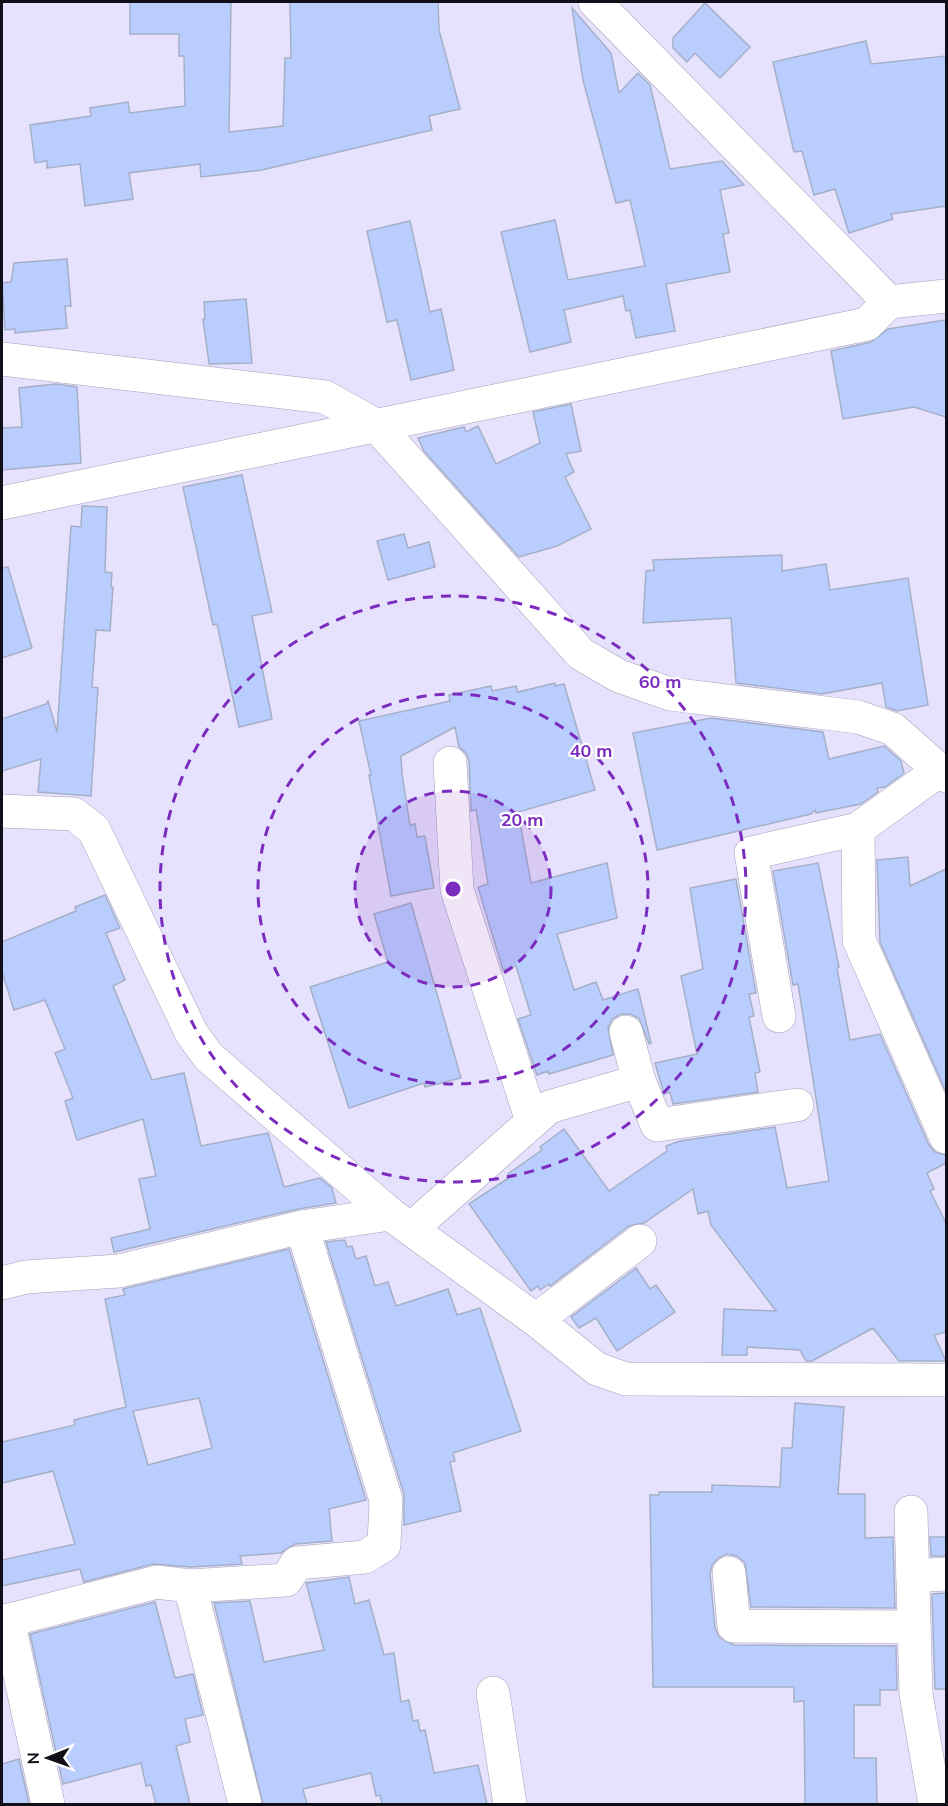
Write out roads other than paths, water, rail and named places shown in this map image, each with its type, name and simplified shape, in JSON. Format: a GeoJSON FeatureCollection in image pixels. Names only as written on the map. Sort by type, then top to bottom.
{"type":"FeatureCollection","features":[{"type":"Feature","properties":{"kind":"street"},"geometry":{"type":"LineString","coordinates":[[595,2],[889,302]]}},
{"type":"Feature","properties":{"kind":"street"},"geometry":{"type":"LineString","coordinates":[[2,503],[867,324],[889,302],[946,296]]}},
{"type":"Feature","properties":{"kind":"street"},"geometry":{"type":"LineString","coordinates":[[2,359],[325,397],[376,426],[581,654],[619,676],[670,694],[858,717],[893,729],[943,773],[858,829],[752,853],[779,1016]]}},
{"type":"Feature","properties":{"kind":"street"},"geometry":{"type":"LineString","coordinates":[[450,763],[457,890],[532,1121]]}},
{"type":"Feature","properties":{"kind":"street"},"geometry":{"type":"LineString","coordinates":[[2,811],[74,814],[93,830],[192,1034],[209,1057],[400,1221],[536,1320],[597,1369],[626,1380],[946,1380]]}},
{"type":"Feature","properties":{"kind":"street"},"geometry":{"type":"LineString","coordinates":[[858,829],[859,940],[946,1137]]}},
{"type":"Feature","properties":{"kind":"street"},"geometry":{"type":"LineString","coordinates":[[626,1032],[639,1081],[657,1125],[797,1105]]}},
{"type":"Feature","properties":{"kind":"street"},"geometry":{"type":"LineString","coordinates":[[2,1283],[26,1277],[119,1271],[302,1227],[400,1221],[549,1107],[639,1081]]}},
{"type":"Feature","properties":{"kind":"street"},"geometry":{"type":"LineString","coordinates":[[48,1804],[5,1621],[157,1582],[190,1586],[286,1580],[297,1563],[365,1557],[384,1545],[386,1500],[302,1227]]}},
{"type":"Feature","properties":{"kind":"street"},"geometry":{"type":"LineString","coordinates":[[536,1320],[640,1241]]}},
{"type":"Feature","properties":{"kind":"street"},"geometry":{"type":"LineString","coordinates":[[911,1512],[916,1694],[935,1734],[935,1804]]}},
{"type":"Feature","properties":{"kind":"street"},"geometry":{"type":"LineString","coordinates":[[729,1573],[734,1626],[914,1627]]}},
{"type":"Feature","properties":{"kind":"street"},"geometry":{"type":"LineString","coordinates":[[914,1576],[946,1574]]}},
{"type":"Feature","properties":{"kind":"street"},"geometry":{"type":"LineString","coordinates":[[190,1586],[245,1804]]}},
{"type":"Feature","properties":{"kind":"street"},"geometry":{"type":"LineString","coordinates":[[493,1693],[510,1804]]}}]}
